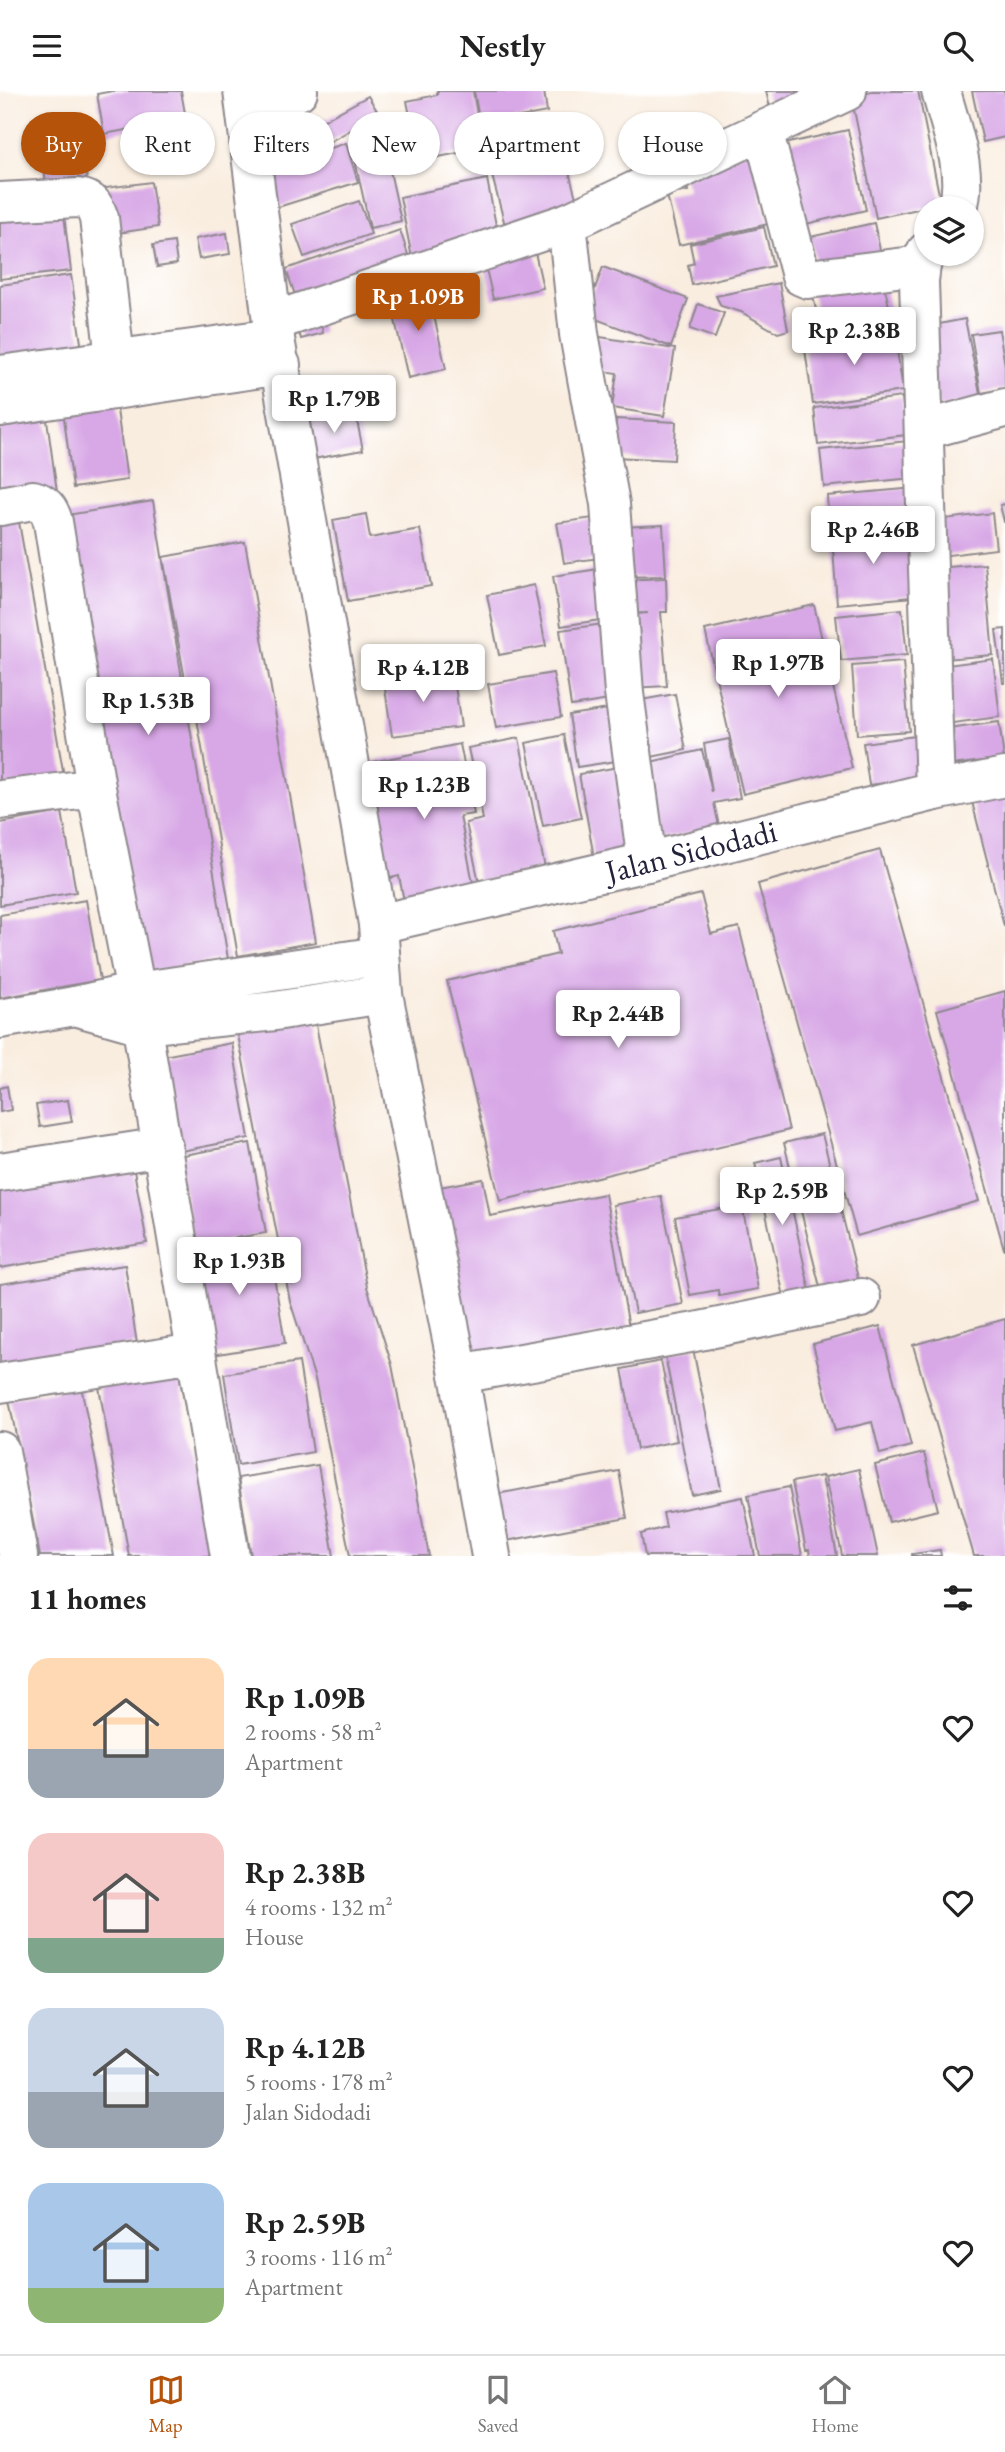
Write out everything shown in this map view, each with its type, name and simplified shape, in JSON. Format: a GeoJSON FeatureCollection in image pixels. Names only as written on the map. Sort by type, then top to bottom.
{"type":"FeatureCollection","features":[{"type":"Feature","properties":{"kind":"street"},"geometry":{"type":"LineString","coordinates":[[298,91],[245,105],[276,342],[378,940],[383,994],[459,1374],[491,1556]]}},
{"type":"Feature","properties":{"kind":"street"},"geometry":{"type":"LineString","coordinates":[[0,407],[276,342],[567,223],[847,91]]}},
{"type":"Feature","properties":{"kind":"street"},"geometry":{"type":"LineString","coordinates":[[941,91],[962,177],[962,196]]}},
{"type":"Feature","properties":{"kind":"street"},"geometry":{"type":"LineString","coordinates":[[764,130],[801,276],[808,279],[914,260]]}},
{"type":"Feature","properties":{"kind":"street"},"geometry":{"type":"LineString","coordinates":[[0,202],[78,198],[89,200],[95,206],[99,218],[115,359]]}},
{"type":"Feature","properties":{"kind":"street"},"geometry":{"type":"LineString","coordinates":[[567,223],[579,334],[610,504],[624,693],[647,862]]}},
{"type":"Feature","properties":{"kind":"street"},"geometry":{"type":"LineString","coordinates":[[923,266],[924,430],[935,791]]}},
{"type":"Feature","properties":{"kind":"street"},"geometry":{"type":"LineString","coordinates":[[0,375],[115,359],[276,342]]}},
{"type":"Feature","properties":{"kind":"street"},"geometry":{"type":"LineString","coordinates":[[924,430],[1005,408]]}},
{"type":"Feature","properties":{"kind":"street"},"geometry":{"type":"LineString","coordinates":[[0,506],[33,500],[44,504],[50,511],[96,788],[163,1147],[230,1556]]}},
{"type":"Feature","properties":{"kind":"street","name":"Jalan Sidodadi"},"geometry":{"type":"LineString","coordinates":[[139,1009],[647,862],[935,791],[1005,777]]}},
{"type":"Feature","properties":{"kind":"street"},"geometry":{"type":"LineString","coordinates":[[0,800],[96,788]]}},
{"type":"Feature","properties":{"kind":"street"},"geometry":{"type":"LineString","coordinates":[[265,973],[275,1011]]}},
{"type":"Feature","properties":{"kind":"street"},"geometry":{"type":"LineString","coordinates":[[0,1019],[75,1006],[275,1011],[383,994]]}},
{"type":"Feature","properties":{"kind":"street"},"geometry":{"type":"LineString","coordinates":[[0,1172],[163,1147]]}},
{"type":"Feature","properties":{"kind":"street"},"geometry":{"type":"LineString","coordinates":[[459,1374],[690,1333],[861,1298]]}},
{"type":"Feature","properties":{"kind":"street"},"geometry":{"type":"LineString","coordinates":[[0,1383],[195,1353]]}},
{"type":"Feature","properties":{"kind":"street"},"geometry":{"type":"LineString","coordinates":[[0,1451],[18,1556]]}},
{"type":"Feature","properties":{"kind":"building"},"geometry":{"type":"Polygon","coordinates":[[[113,91],[181,91],[185,112],[120,112],[120,131],[106,134],[106,112],[100,112],[97,94],[113,91]]]}},
{"type":"Feature","properties":{"kind":"building"},"geometry":{"type":"Polygon","coordinates":[[[437,91],[473,91],[477,112],[454,112],[454,154],[440,157],[440,112],[409,112],[407,101],[437,95],[437,91]]]}},
{"type":"Feature","properties":{"kind":"building"},"geometry":{"type":"Polygon","coordinates":[[[474,91],[544,91],[547,112],[478,112],[474,91]]]}},
{"type":"Feature","properties":{"kind":"building"},"geometry":{"type":"Polygon","coordinates":[[[766,91],[833,91],[770,108],[766,91]]]}},
{"type":"Feature","properties":{"kind":"building"},"geometry":{"type":"Polygon","coordinates":[[[872,91],[918,91],[939,196],[914,196],[914,210],[876,218],[851,95],[872,91]]]}},
{"type":"Feature","properties":{"kind":"building"},"geometry":{"type":"Polygon","coordinates":[[[972,91],[1005,91],[1005,137],[983,142],[972,91]]]}},
{"type":"Feature","properties":{"kind":"building"},"geometry":{"type":"Polygon","coordinates":[[[368,96],[378,112],[348,112],[348,131],[334,139],[334,115],[368,96]]]}},
{"type":"Feature","properties":{"kind":"building"},"geometry":{"type":"Polygon","coordinates":[[[848,130],[866,210],[797,226],[779,145],[848,130]]]}},
{"type":"Feature","properties":{"kind":"building"},"geometry":{"type":"Polygon","coordinates":[[[346,143],[348,175],[356,175],[358,182],[275,208],[265,175],[334,175],[334,147],[346,143]]]}},
{"type":"Feature","properties":{"kind":"building"},"geometry":{"type":"Polygon","coordinates":[[[750,150],[768,224],[679,245],[667,195],[688,191],[685,178],[692,175],[727,175],[727,160],[750,150]]]}},
{"type":"Feature","properties":{"kind":"building"},"geometry":{"type":"Polygon","coordinates":[[[45,175],[86,175],[87,181],[46,185],[45,175]]]}},
{"type":"Feature","properties":{"kind":"building"},"geometry":{"type":"Polygon","coordinates":[[[358,175],[391,175],[401,221],[370,228],[358,175]]]}},
{"type":"Feature","properties":{"kind":"building"},"geometry":{"type":"Polygon","coordinates":[[[492,175],[570,175],[580,213],[507,233],[492,175]]]}},
{"type":"Feature","properties":{"kind":"building"},"geometry":{"type":"Polygon","coordinates":[[[487,179],[499,241],[412,258],[400,197],[487,179]]]}},
{"type":"Feature","properties":{"kind":"building"},"geometry":{"type":"Polygon","coordinates":[[[151,182],[158,227],[104,235],[98,189],[151,182]]]}},
{"type":"Feature","properties":{"kind":"building"},"geometry":{"type":"Polygon","coordinates":[[[359,201],[371,234],[304,257],[292,224],[359,201]]]}},
{"type":"Feature","properties":{"kind":"building"},"geometry":{"type":"Polygon","coordinates":[[[63,207],[71,271],[0,279],[0,214],[63,207]]]}},
{"type":"Feature","properties":{"kind":"building"},"geometry":{"type":"Polygon","coordinates":[[[874,223],[883,263],[819,277],[810,237],[874,223]]]}},
{"type":"Feature","properties":{"kind":"building"},"geometry":{"type":"Polygon","coordinates":[[[764,227],[773,266],[692,285],[688,265],[694,263],[690,244],[764,227]]]}},
{"type":"Feature","properties":{"kind":"building"},"geometry":{"type":"Polygon","coordinates":[[[400,230],[413,270],[300,309],[286,269],[400,230]]]}},
{"type":"Feature","properties":{"kind":"building"},"geometry":{"type":"Polygon","coordinates":[[[227,233],[230,254],[199,259],[195,239],[227,233]]]}},
{"type":"Feature","properties":{"kind":"building"},"geometry":{"type":"Polygon","coordinates":[[[174,242],[177,264],[157,267],[153,245],[174,242]]]}},
{"type":"Feature","properties":{"kind":"building"},"geometry":{"type":"Polygon","coordinates":[[[534,248],[543,288],[493,299],[484,260],[534,248]]]}},
{"type":"Feature","properties":{"kind":"building"},"geometry":{"type":"Polygon","coordinates":[[[603,267],[688,299],[671,347],[585,315],[603,267]]]}},
{"type":"Feature","properties":{"kind":"building"},"geometry":{"type":"Polygon","coordinates":[[[71,275],[82,350],[0,361],[0,285],[71,275]]]}},
{"type":"Feature","properties":{"kind":"building"},"geometry":{"type":"Polygon","coordinates":[[[882,276],[892,319],[822,336],[812,292],[882,276]]]}},
{"type":"Feature","properties":{"kind":"building"},"geometry":{"type":"Polygon","coordinates":[[[779,283],[788,330],[778,333],[741,312],[721,306],[716,296],[779,283]]]}},
{"type":"Feature","properties":{"kind":"building"},"geometry":{"type":"Polygon","coordinates":[[[428,289],[446,369],[408,378],[390,298],[428,289]]]}},
{"type":"Feature","properties":{"kind":"building"},"geometry":{"type":"Polygon","coordinates":[[[698,304],[724,313],[715,338],[690,329],[698,304]]]}},
{"type":"Feature","properties":{"kind":"building"},"geometry":{"type":"Polygon","coordinates":[[[318,312],[323,333],[301,339],[295,318],[318,312]]]}},
{"type":"Feature","properties":{"kind":"building"},"geometry":{"type":"Polygon","coordinates":[[[965,319],[981,399],[939,407],[924,327],[965,319]]]}},
{"type":"Feature","properties":{"kind":"building"},"geometry":{"type":"Polygon","coordinates":[[[894,329],[903,391],[813,404],[804,343],[894,329]]]}},
{"type":"Feature","properties":{"kind":"building"},"geometry":{"type":"Polygon","coordinates":[[[999,330],[1005,365],[1005,389],[981,393],[971,334],[999,330]]]}},
{"type":"Feature","properties":{"kind":"building"},"geometry":{"type":"Polygon","coordinates":[[[594,336],[675,349],[664,416],[612,408],[617,373],[590,369],[594,336]]]}},
{"type":"Feature","properties":{"kind":"building"},"geometry":{"type":"Polygon","coordinates":[[[902,397],[906,435],[818,445],[814,408],[902,397]]]}},
{"type":"Feature","properties":{"kind":"building"},"geometry":{"type":"Polygon","coordinates":[[[116,403],[127,480],[73,488],[63,410],[116,403]]]}},
{"type":"Feature","properties":{"kind":"building"},"geometry":{"type":"Polygon","coordinates":[[[355,411],[363,450],[313,459],[305,420],[355,411]]]}},
{"type":"Feature","properties":{"kind":"building"},"geometry":{"type":"Polygon","coordinates":[[[616,419],[676,422],[674,460],[614,457],[616,419]]]}},
{"type":"Feature","properties":{"kind":"building"},"geometry":{"type":"Polygon","coordinates":[[[47,420],[57,492],[0,500],[0,427],[47,420]]]}},
{"type":"Feature","properties":{"kind":"building"},"geometry":{"type":"Polygon","coordinates":[[[908,441],[912,478],[824,487],[820,450],[908,441]]]}},
{"type":"Feature","properties":{"kind":"building"},"geometry":{"type":"Polygon","coordinates":[[[915,488],[918,522],[829,530],[827,496],[915,488]]]}},
{"type":"Feature","properties":{"kind":"building"},"geometry":{"type":"Polygon","coordinates":[[[153,501],[228,959],[142,973],[67,515],[153,501]]]}},
{"type":"Feature","properties":{"kind":"building"},"geometry":{"type":"Polygon","coordinates":[[[1005,504],[1005,522],[1004,522],[1000,505],[1005,504]]]}},
{"type":"Feature","properties":{"kind":"building"},"geometry":{"type":"Polygon","coordinates":[[[17,511],[64,776],[0,787],[0,514],[17,511]]]}},
{"type":"Feature","properties":{"kind":"building"},"geometry":{"type":"Polygon","coordinates":[[[992,513],[996,549],[941,556],[937,520],[992,513]]]}},
{"type":"Feature","properties":{"kind":"building"},"geometry":{"type":"Polygon","coordinates":[[[366,514],[370,538],[420,529],[431,586],[348,601],[333,520],[366,514]]]}},
{"type":"Feature","properties":{"kind":"building"},"geometry":{"type":"Polygon","coordinates":[[[600,517],[607,557],[564,563],[557,523],[600,517]]]}},
{"type":"Feature","properties":{"kind":"building"},"geometry":{"type":"Polygon","coordinates":[[[663,525],[666,576],[622,577],[620,527],[663,525]]]}},
{"type":"Feature","properties":{"kind":"building"},"geometry":{"type":"Polygon","coordinates":[[[911,528],[912,597],[837,604],[832,535],[911,528]]]}},
{"type":"Feature","properties":{"kind":"building"},"geometry":{"type":"Polygon","coordinates":[[[245,542],[316,942],[238,956],[192,690],[187,691],[163,557],[245,542]]]}},
{"type":"Feature","properties":{"kind":"building"},"geometry":{"type":"Polygon","coordinates":[[[985,564],[993,655],[944,659],[936,568],[985,564]]]}},
{"type":"Feature","properties":{"kind":"building"},"geometry":{"type":"Polygon","coordinates":[[[605,568],[613,618],[561,626],[553,576],[605,568]]]}},
{"type":"Feature","properties":{"kind":"building"},"geometry":{"type":"Polygon","coordinates":[[[666,578],[667,612],[661,612],[667,686],[630,688],[625,615],[648,613],[624,614],[622,580],[666,578]]]}},
{"type":"Feature","properties":{"kind":"building"},"geometry":{"type":"Polygon","coordinates":[[[534,585],[546,646],[499,655],[487,595],[534,585]]]}},
{"type":"Feature","properties":{"kind":"building"},"geometry":{"type":"Polygon","coordinates":[[[814,605],[852,768],[743,794],[705,630],[814,605]]]}},
{"type":"Feature","properties":{"kind":"building"},"geometry":{"type":"Polygon","coordinates":[[[902,609],[907,655],[841,661],[836,616],[902,609]]]}},
{"type":"Feature","properties":{"kind":"building"},"geometry":{"type":"Polygon","coordinates":[[[611,623],[622,698],[571,706],[560,630],[611,623]]]}},
{"type":"Feature","properties":{"kind":"building"},"geometry":{"type":"Polygon","coordinates":[[[1005,629],[1005,683],[1003,683],[996,630],[1005,629]]]}},
{"type":"Feature","properties":{"kind":"building"},"geometry":{"type":"Polygon","coordinates":[[[993,659],[1000,717],[945,724],[939,666],[993,659]]]}},
{"type":"Feature","properties":{"kind":"building"},"geometry":{"type":"Polygon","coordinates":[[[903,662],[909,731],[857,735],[852,666],[903,662]]]}},
{"type":"Feature","properties":{"kind":"building"},"geometry":{"type":"Polygon","coordinates":[[[453,672],[461,727],[392,736],[384,682],[453,672]]]}},
{"type":"Feature","properties":{"kind":"building"},"geometry":{"type":"Polygon","coordinates":[[[553,673],[561,717],[496,728],[488,684],[553,673]]]}},
{"type":"Feature","properties":{"kind":"building"},"geometry":{"type":"Polygon","coordinates":[[[675,694],[686,750],[641,759],[630,702],[675,694]]]}},
{"type":"Feature","properties":{"kind":"building"},"geometry":{"type":"Polygon","coordinates":[[[615,708],[623,760],[577,767],[569,715],[615,708]]]}},
{"type":"Feature","properties":{"kind":"building"},"geometry":{"type":"Polygon","coordinates":[[[999,722],[1004,758],[945,766],[941,730],[999,722]]]}},
{"type":"Feature","properties":{"kind":"building"},"geometry":{"type":"Polygon","coordinates":[[[564,735],[581,818],[543,826],[526,743],[564,735]]]}},
{"type":"Feature","properties":{"kind":"building"},"geometry":{"type":"Polygon","coordinates":[[[923,735],[928,778],[869,785],[863,743],[923,735]]]}},
{"type":"Feature","properties":{"kind":"building"},"geometry":{"type":"Polygon","coordinates":[[[519,738],[545,868],[479,882],[466,823],[483,819],[468,748],[519,738]]]}},
{"type":"Feature","properties":{"kind":"building"},"geometry":{"type":"Polygon","coordinates":[[[729,739],[740,798],[714,803],[719,826],[659,840],[642,764],[702,750],[712,792],[704,744],[729,739]]]}},
{"type":"Feature","properties":{"kind":"building"},"geometry":{"type":"Polygon","coordinates":[[[460,744],[474,814],[460,816],[474,888],[404,901],[399,876],[387,879],[370,797],[379,795],[372,762],[460,744]]]}},
{"type":"Feature","properties":{"kind":"building"},"geometry":{"type":"Polygon","coordinates":[[[624,766],[640,855],[595,863],[579,774],[624,766]]]}},
{"type":"Feature","properties":{"kind":"building"},"geometry":{"type":"Polygon","coordinates":[[[1005,790],[1005,926],[1004,926],[971,798],[1005,790]]]}},
{"type":"Feature","properties":{"kind":"building"},"geometry":{"type":"Polygon","coordinates":[[[62,812],[76,892],[0,905],[0,823],[62,812]]]}},
{"type":"Feature","properties":{"kind":"building"},"geometry":{"type":"Polygon","coordinates":[[[880,850],[979,1201],[857,1236],[758,884],[880,850]]]}},
{"type":"Feature","properties":{"kind":"building"},"geometry":{"type":"Polygon","coordinates":[[[701,894],[711,934],[739,927],[789,1130],[500,1201],[447,981],[558,954],[553,931],[701,894]]]}},
{"type":"Feature","properties":{"kind":"building"},"geometry":{"type":"Polygon","coordinates":[[[86,900],[100,980],[0,998],[0,915],[86,900]]]}},
{"type":"Feature","properties":{"kind":"building"},"geometry":{"type":"Polygon","coordinates":[[[1005,991],[1005,1249],[1004,1249],[937,1010],[1005,991]]]}},
{"type":"Feature","properties":{"kind":"building"},"geometry":{"type":"Polygon","coordinates":[[[315,1020],[367,1287],[392,1365],[429,1556],[350,1556],[315,1379],[290,1301],[238,1035],[315,1020]]]}},
{"type":"Feature","properties":{"kind":"building"},"geometry":{"type":"Polygon","coordinates":[[[232,1043],[249,1138],[176,1152],[158,1057],[232,1043]]]}},
{"type":"Feature","properties":{"kind":"building"},"geometry":{"type":"Polygon","coordinates":[[[7,1086],[11,1110],[0,1112],[0,1088],[7,1086]]]}},
{"type":"Feature","properties":{"kind":"building"},"geometry":{"type":"Polygon","coordinates":[[[68,1100],[72,1122],[40,1127],[36,1105],[68,1100]]]}},
{"type":"Feature","properties":{"kind":"building"},"geometry":{"type":"Polygon","coordinates":[[[822,1134],[861,1290],[823,1299],[784,1143],[822,1134]]]}},
{"type":"Feature","properties":{"kind":"building"},"geometry":{"type":"Polygon","coordinates":[[[250,1143],[266,1233],[194,1245],[178,1156],[250,1143]]]}},
{"type":"Feature","properties":{"kind":"building"},"geometry":{"type":"Polygon","coordinates":[[[781,1157],[810,1292],[784,1297],[755,1163],[781,1157]]]}},
{"type":"Feature","properties":{"kind":"building"},"geometry":{"type":"Polygon","coordinates":[[[133,1165],[147,1243],[0,1268],[0,1188],[133,1165]]]}},
{"type":"Feature","properties":{"kind":"building"},"geometry":{"type":"Polygon","coordinates":[[[483,1179],[490,1216],[605,1194],[629,1327],[467,1367],[434,1188],[483,1179]]]}},
{"type":"Feature","properties":{"kind":"building"},"geometry":{"type":"Polygon","coordinates":[[[661,1196],[683,1304],[635,1313],[613,1205],[661,1196]]]}},
{"type":"Feature","properties":{"kind":"building"},"geometry":{"type":"Polygon","coordinates":[[[742,1205],[758,1289],[719,1296],[718,1290],[690,1295],[675,1217],[742,1205]]]}},
{"type":"Feature","properties":{"kind":"building"},"geometry":{"type":"Polygon","coordinates":[[[268,1240],[285,1343],[212,1355],[193,1253],[268,1240]]]}},
{"type":"Feature","properties":{"kind":"building"},"geometry":{"type":"Polygon","coordinates":[[[125,1265],[137,1344],[0,1365],[0,1284],[125,1265]]]}},
{"type":"Feature","properties":{"kind":"building"},"geometry":{"type":"Polygon","coordinates":[[[1005,1319],[1005,1556],[974,1556],[913,1345],[1005,1319]]]}},
{"type":"Feature","properties":{"kind":"building"},"geometry":{"type":"Polygon","coordinates":[[[880,1326],[911,1446],[880,1454],[872,1422],[835,1431],[813,1344],[880,1326]]]}},
{"type":"Feature","properties":{"kind":"building"},"geometry":{"type":"Polygon","coordinates":[[[693,1349],[721,1489],[692,1495],[665,1355],[693,1349]]]}},
{"type":"Feature","properties":{"kind":"building"},"geometry":{"type":"Polygon","coordinates":[[[661,1361],[677,1441],[637,1449],[622,1369],[661,1361]]]}},
{"type":"Feature","properties":{"kind":"building"},"geometry":{"type":"Polygon","coordinates":[[[299,1362],[313,1452],[238,1465],[224,1374],[299,1362]]]}},
{"type":"Feature","properties":{"kind":"building"},"geometry":{"type":"Polygon","coordinates":[[[179,1373],[212,1556],[129,1556],[99,1387],[179,1373]]]}},
{"type":"Feature","properties":{"kind":"building"},"geometry":{"type":"Polygon","coordinates":[[[81,1386],[114,1556],[40,1556],[9,1400],[81,1386]]]}},
{"type":"Feature","properties":{"kind":"building"},"geometry":{"type":"Polygon","coordinates":[[[924,1453],[938,1510],[889,1522],[875,1465],[924,1453]]]}},
{"type":"Feature","properties":{"kind":"building"},"geometry":{"type":"Polygon","coordinates":[[[318,1465],[334,1556],[251,1556],[238,1478],[318,1465]]]}},
{"type":"Feature","properties":{"kind":"building"},"geometry":{"type":"Polygon","coordinates":[[[859,1469],[878,1556],[842,1556],[825,1477],[859,1469]]]}},
{"type":"Feature","properties":{"kind":"building"},"geometry":{"type":"Polygon","coordinates":[[[619,1471],[627,1518],[506,1541],[497,1494],[619,1471]]]}},
{"type":"Feature","properties":{"kind":"building"},"geometry":{"type":"Polygon","coordinates":[[[822,1476],[837,1556],[810,1556],[809,1550],[806,1550],[792,1482],[822,1476]]]}},
{"type":"Feature","properties":{"kind":"building"},"geometry":{"type":"Polygon","coordinates":[[[789,1487],[802,1556],[760,1556],[748,1495],[789,1487]]]}},
{"type":"Feature","properties":{"kind":"building"},"geometry":{"type":"Polygon","coordinates":[[[743,1497],[755,1556],[645,1556],[641,1534],[666,1527],[663,1513],[743,1497]]]}},
{"type":"Feature","properties":{"kind":"building"},"geometry":{"type":"Polygon","coordinates":[[[940,1550],[941,1556],[912,1556],[912,1554],[940,1550]]]}}]}
